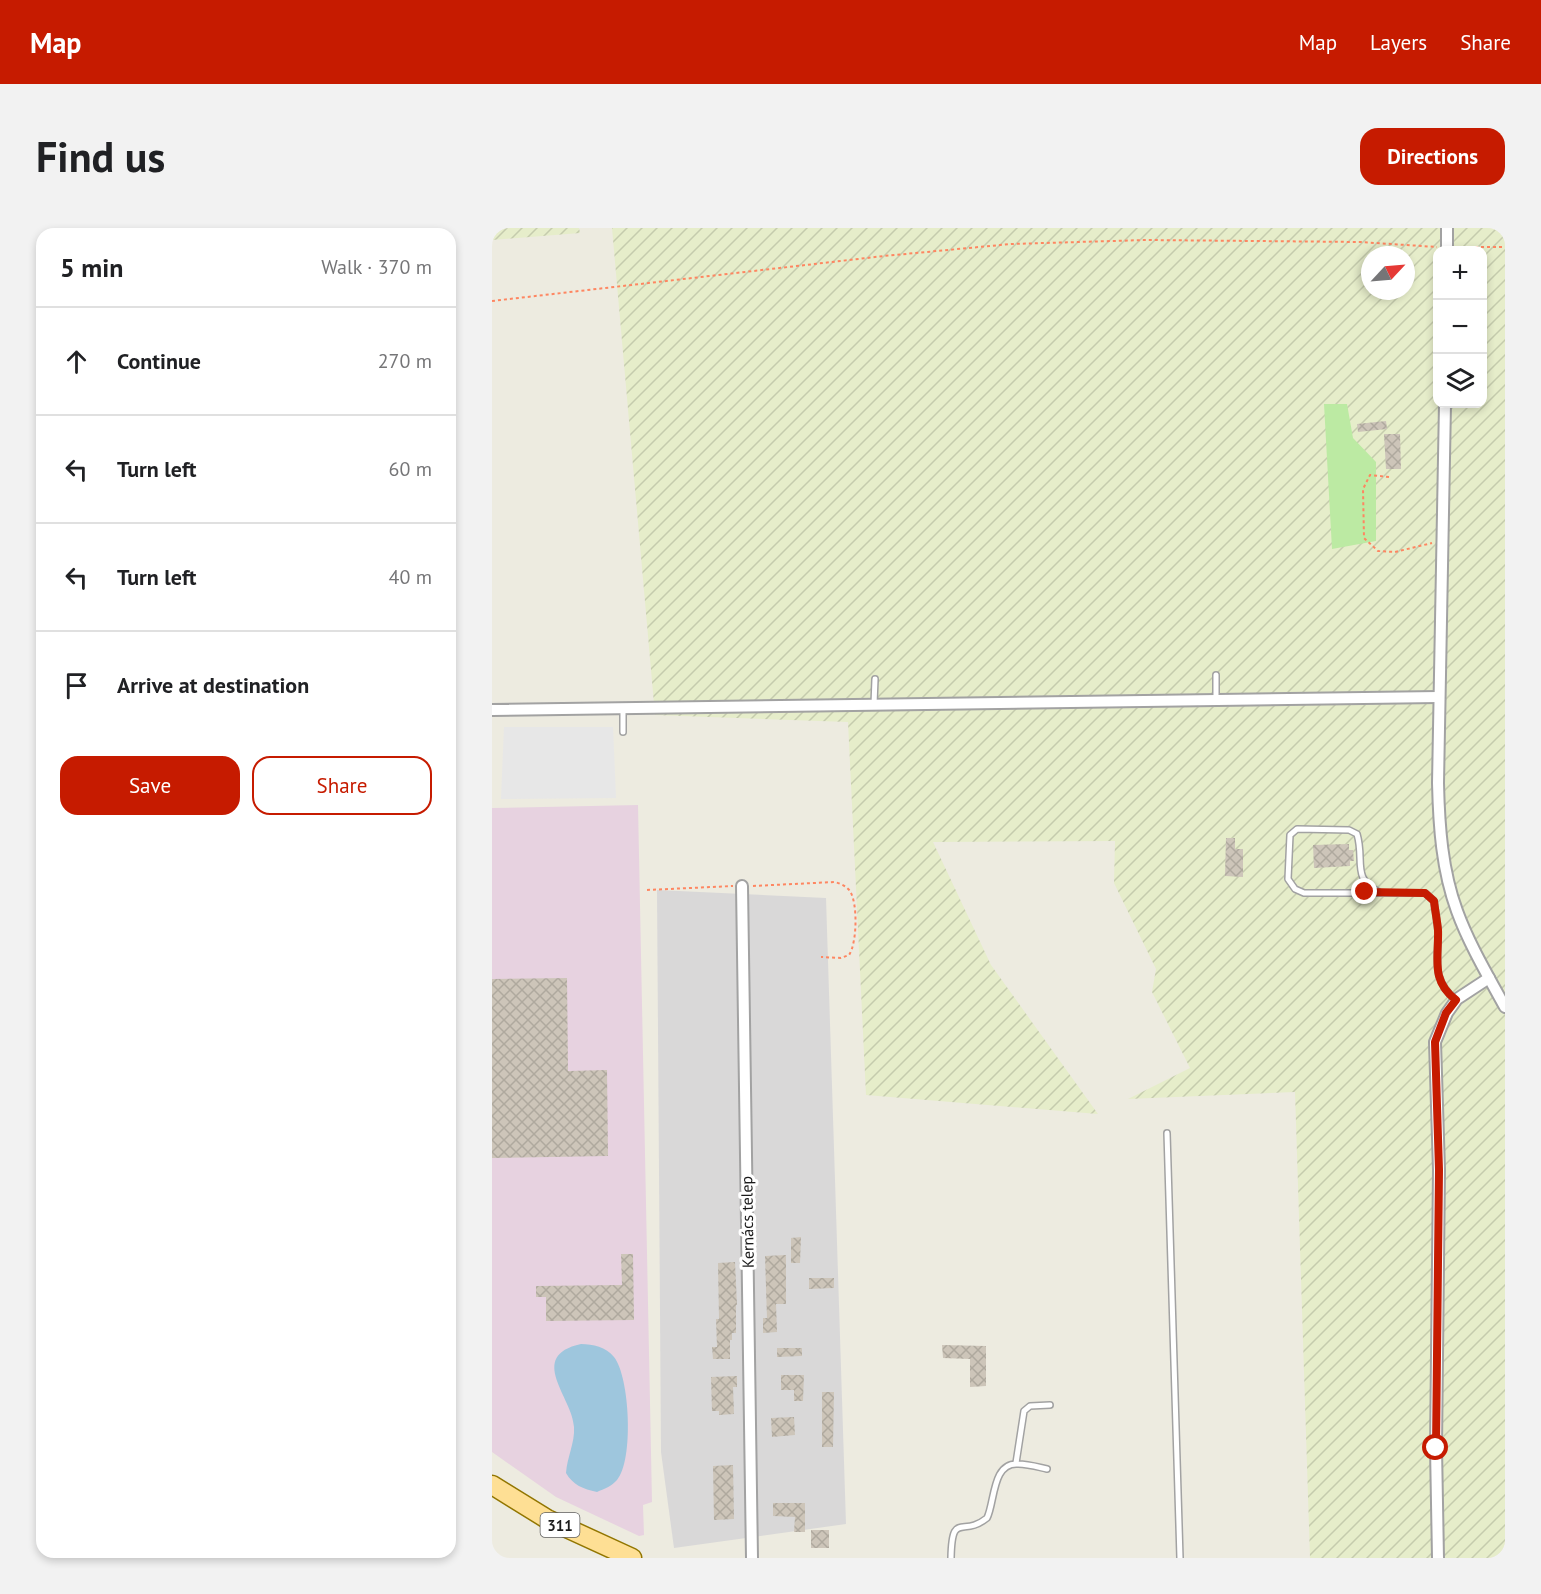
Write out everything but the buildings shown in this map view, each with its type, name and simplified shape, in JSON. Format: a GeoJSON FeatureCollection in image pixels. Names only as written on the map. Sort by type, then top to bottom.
{"type":"FeatureCollection","features":[{"type":"Feature","properties":{"kind":"main road","name":"311"},"geometry":{"type":"LineString","coordinates":[[492,1485],[547,1519],[632,1558]]}},
{"type":"Feature","properties":{"kind":"street"},"geometry":{"type":"LineString","coordinates":[[1447,228],[1447,246]]}},
{"type":"Feature","properties":{"kind":"street"},"geometry":{"type":"LineString","coordinates":[[1444,408],[1439,824],[1444,863],[1458,912],[1505,1007]]}},
{"type":"Feature","properties":{"kind":"street"},"geometry":{"type":"LineString","coordinates":[[492,710],[1439,697]]}},
{"type":"Feature","properties":{"kind":"street","name":"Kernács telep"},"geometry":{"type":"LineString","coordinates":[[742,886],[752,1558]]}},
{"type":"Feature","properties":{"kind":"street"},"geometry":{"type":"LineString","coordinates":[[1438,1558],[1436,1448],[1439,1170],[1435,1042],[1446,1013],[1456,1000],[1463,993],[1489,978]]}},
{"type":"Feature","properties":{"kind":"lane"},"geometry":{"type":"LineString","coordinates":[[1216,675],[1216,700]]}},
{"type":"Feature","properties":{"kind":"lane"},"geometry":{"type":"LineString","coordinates":[[874,704],[875,680]]}},
{"type":"Feature","properties":{"kind":"lane"},"geometry":{"type":"LineString","coordinates":[[622,708],[623,732]]}},
{"type":"Feature","properties":{"kind":"lane"},"geometry":{"type":"LineString","coordinates":[[1379,892],[1368,886],[1362,879],[1357,834],[1349,830],[1297,830],[1290,835],[1288,879],[1295,889],[1304,893],[1425,893],[1434,901],[1438,930],[1439,980],[1444,989],[1456,1000]]}},
{"type":"Feature","properties":{"kind":"lane"},"geometry":{"type":"LineString","coordinates":[[1167,1133],[1180,1558]]}},
{"type":"Feature","properties":{"kind":"lane"},"geometry":{"type":"LineString","coordinates":[[1016,1463],[1024,1411],[1030,1406],[1050,1405]]}},
{"type":"Feature","properties":{"kind":"lane"},"geometry":{"type":"LineString","coordinates":[[951,1558],[951,1536],[959,1527],[976,1524],[987,1518],[996,1482],[1002,1471],[1016,1463],[1047,1469]]}},
{"type":"Feature","properties":{"kind":"path"},"geometry":{"type":"LineString","coordinates":[[492,301],[884,256],[1011,244],[1146,240],[1360,243],[1433,248]]}},
{"type":"Feature","properties":{"kind":"path"},"geometry":{"type":"LineString","coordinates":[[1487,248],[1505,247]]}},
{"type":"Feature","properties":{"kind":"path"},"geometry":{"type":"LineString","coordinates":[[1389,477],[1370,475],[1363,489],[1364,538],[1378,551],[1395,552],[1443,540]]}},
{"type":"Feature","properties":{"kind":"path"},"geometry":{"type":"LineString","coordinates":[[647,890],[841,883],[850,890],[854,901],[855,941],[853,950],[849,956],[821,957]]}},
{"type":"Feature","properties":{"kind":"shaded area"},"geometry":{"type":"Polygon","coordinates":[[[504,727],[613,727],[616,798],[501,799],[504,727]]]}},
{"type":"Feature","properties":{"kind":"shaded area"},"geometry":{"type":"Polygon","coordinates":[[[638,805],[652,1502],[643,1505],[644,1535],[639,1536],[556,1497],[492,1452],[492,808],[638,805]]]}},
{"type":"Feature","properties":{"kind":"shaded area"},"geometry":{"type":"Polygon","coordinates":[[[657,890],[826,898],[846,1524],[674,1548],[661,1452],[657,890]]]}},
{"type":"Feature","properties":{"kind":"green space"},"geometry":{"type":"Polygon","coordinates":[[[492,228],[579,228],[580,233],[492,240],[492,228]]]}},
{"type":"Feature","properties":{"kind":"green space"},"geometry":{"type":"Polygon","coordinates":[[[612,228],[1505,228],[1505,1558],[1310,1558],[1295,1092],[1128,1099],[1190,1068],[1152,992],[1156,969],[1114,883],[1115,841],[933,842],[991,965],[1098,1114],[866,1095],[848,722],[655,715],[612,228]]]}},
{"type":"Feature","properties":{"kind":"green space"},"geometry":{"type":"Polygon","coordinates":[[[1324,404],[1347,404],[1353,438],[1376,462],[1376,541],[1332,549],[1324,404]]]}},
{"type":"Feature","properties":{"kind":"water"},"geometry":{"type":"Polygon","coordinates":[[[581,1344],[599,1347],[614,1357],[624,1382],[626,1400],[628,1438],[622,1470],[615,1482],[597,1492],[579,1486],[566,1473],[574,1427],[554,1368],[557,1358],[565,1350],[581,1344]]]}},
{"type":"Feature","properties":{"kind":"route"},"geometry":{"type":"LineString","coordinates":[[1365,892],[1425,893],[1434,901],[1438,930],[1439,980],[1444,989],[1456,1000],[1439,1027],[1435,1042],[1439,1170],[1436,1448]]}}]}
